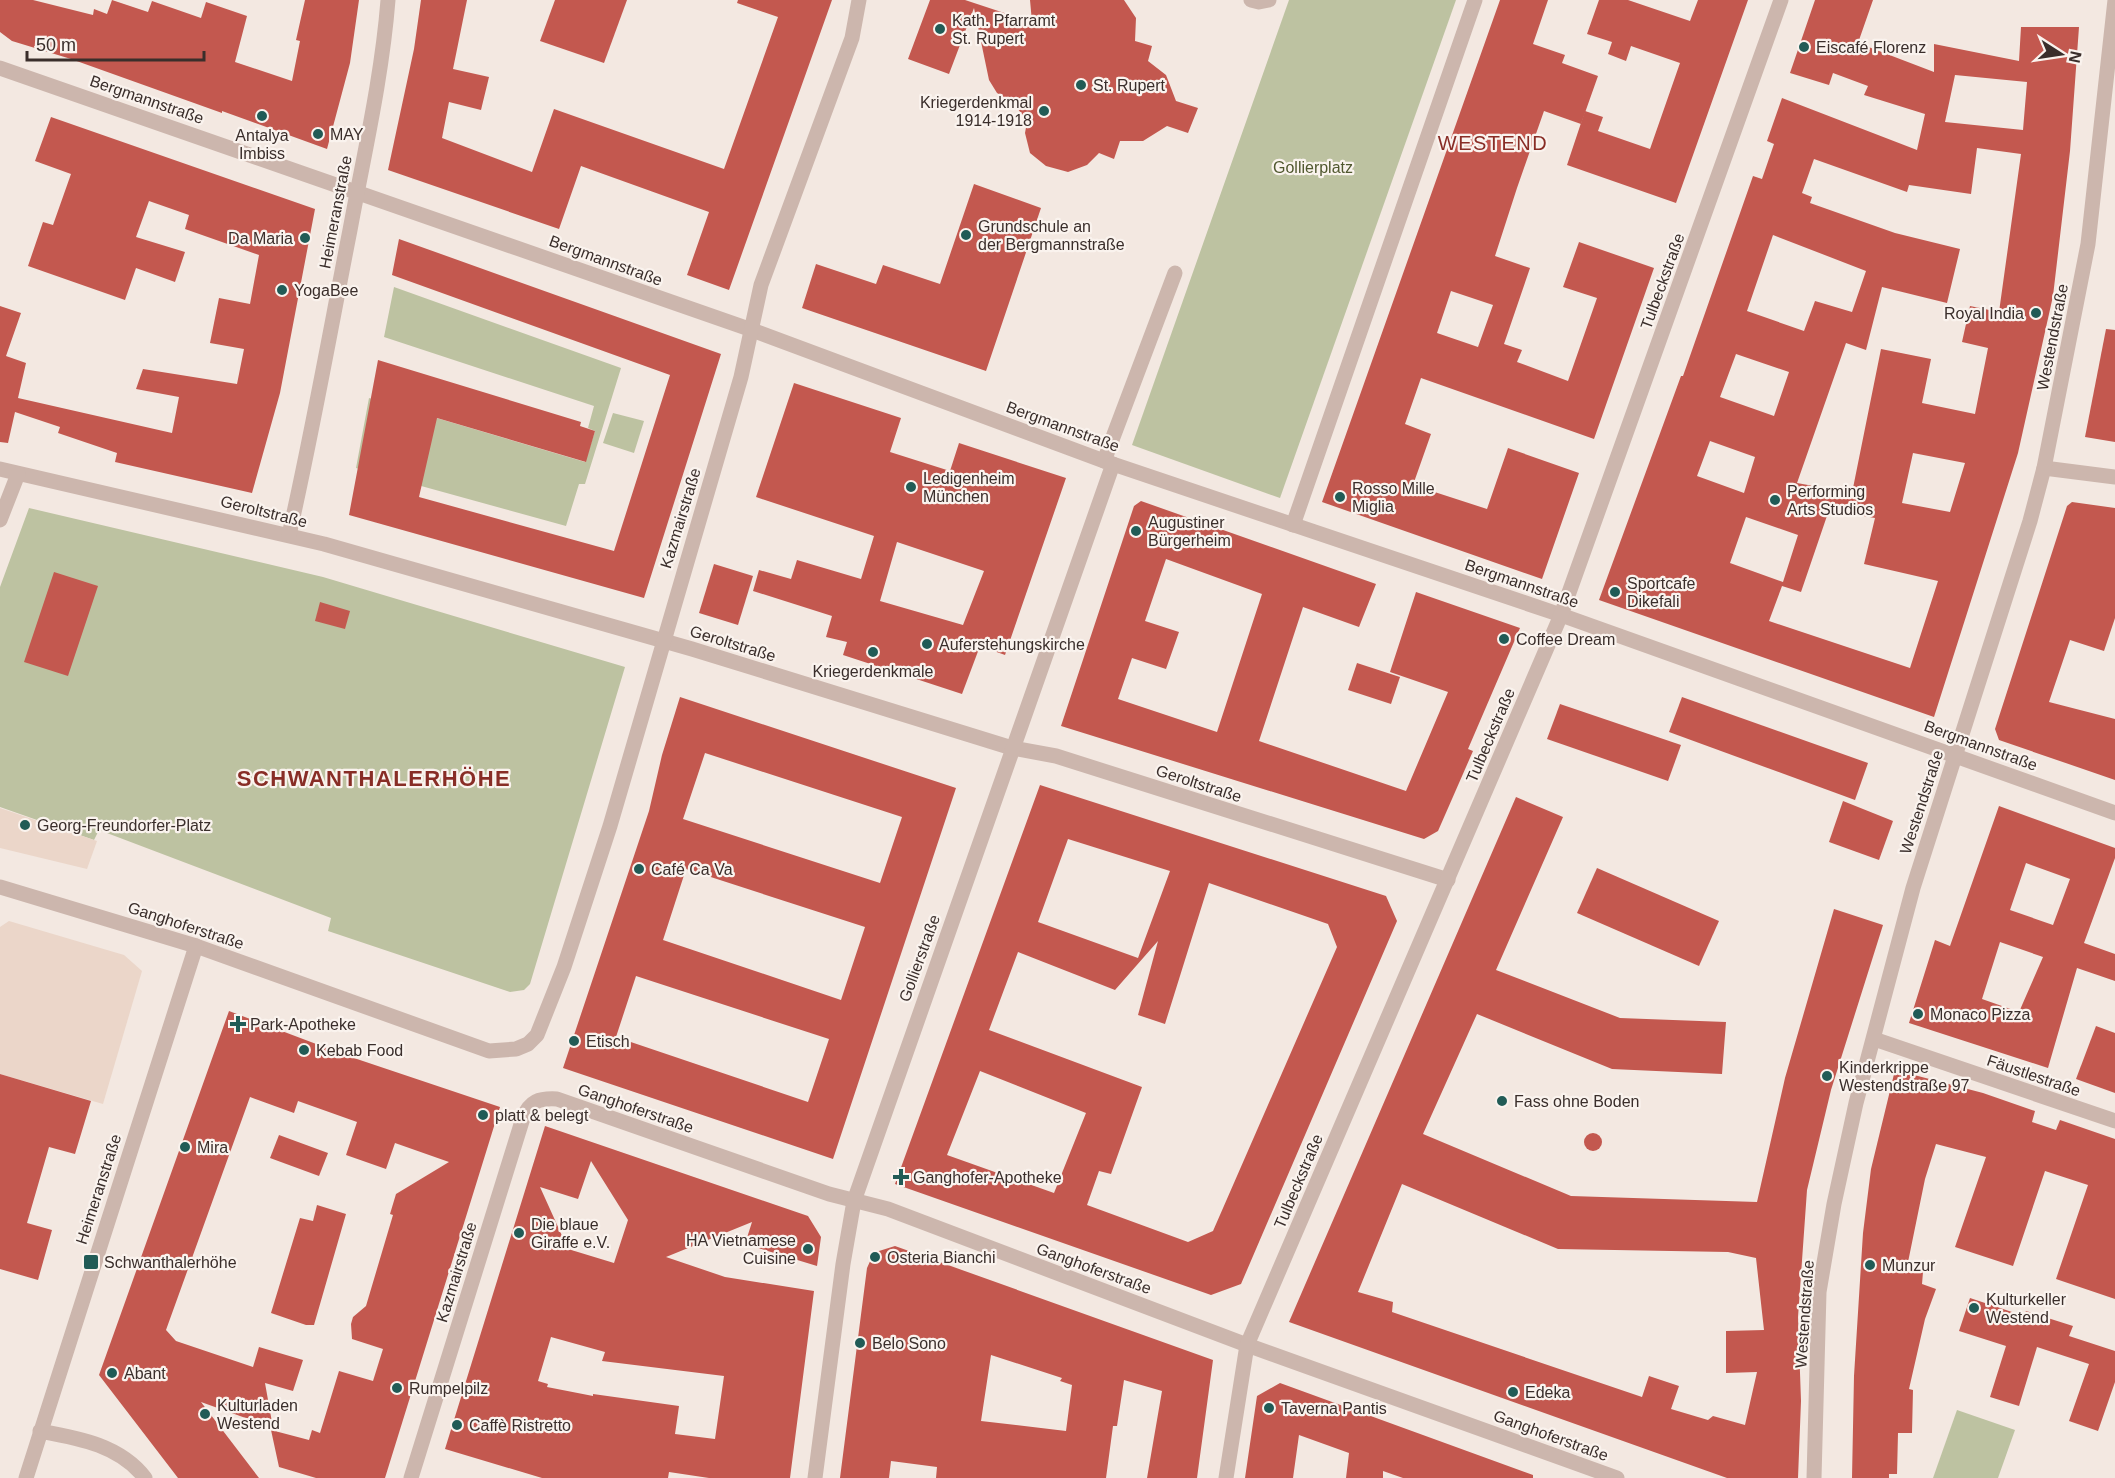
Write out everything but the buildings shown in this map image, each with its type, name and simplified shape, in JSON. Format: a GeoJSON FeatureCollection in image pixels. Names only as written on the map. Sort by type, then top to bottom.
{"type":"FeatureCollection","features":[{"type":"Feature","properties":{"kind":"street","name":"Heimeranstraße"},"geometry":{"type":"LineString","coordinates":[[289,535],[385,40],[387,0]]}},
{"type":"Feature","properties":{"kind":"street","name":"Kazmairstraße"},"geometry":{"type":"LineString","coordinates":[[528,1044],[537,1035],[571,944],[610,826],[662,641],[741,377],[761,285],[852,38],[859,0]]}},
{"type":"Feature","properties":{"kind":"street"},"geometry":{"type":"LineString","coordinates":[[1293,525],[1475,0]]}},
{"type":"Feature","properties":{"kind":"street","name":"Tulbeckstraße"},"geometry":{"type":"LineString","coordinates":[[1226,1478],[1247,1345],[1561,615],[1781,0]]}},
{"type":"Feature","properties":{"kind":"street","name":"Westendstraße"},"geometry":{"type":"LineString","coordinates":[[1814,1478],[1820,1292],[1840,1175],[1913,888],[2030,521],[2044,468],[2088,244],[2115,0]]}},
{"type":"Feature","properties":{"kind":"street","name":"Bergmannstraße"},"geometry":{"type":"LineString","coordinates":[[0,68],[357,190],[752,330],[1108,462],[1561,615],[2115,813]]}},
{"type":"Feature","properties":{"kind":"street"},"geometry":{"type":"LineString","coordinates":[[1108,462],[1175,273]]}},
{"type":"Feature","properties":{"kind":"street","name":"Gollierstraße"},"geometry":{"type":"LineString","coordinates":[[815,1478],[843,1264],[854,1201],[1012,748],[1108,462]]}},
{"type":"Feature","properties":{"kind":"street"},"geometry":{"type":"LineString","coordinates":[[2044,468],[2115,477]]}},
{"type":"Feature","properties":{"kind":"street","name":"Geroltstraße"},"geometry":{"type":"LineString","coordinates":[[0,469],[289,535],[662,641],[1012,748],[1056,756],[1448,880]]}},
{"type":"Feature","properties":{"kind":"street"},"geometry":{"type":"LineString","coordinates":[[0,520],[18,474]]}},
{"type":"Feature","properties":{"kind":"street","name":"Ganghoferstraße"},"geometry":{"type":"LineString","coordinates":[[0,887],[196,946],[489,1051],[502,1052],[528,1044]]}},
{"type":"Feature","properties":{"kind":"street","name":"Heimeranstraße"},"geometry":{"type":"LineString","coordinates":[[26,1478],[196,946]]}},
{"type":"Feature","properties":{"kind":"street","name":"Fäustlestraße"},"geometry":{"type":"LineString","coordinates":[[1874,1039],[2115,1121]]}},
{"type":"Feature","properties":{"kind":"street","name":"Kazmairstraße"},"geometry":{"type":"LineString","coordinates":[[411,1478],[523,1118],[527,1108],[537,1100],[556,1099]]}},
{"type":"Feature","properties":{"kind":"street","name":"Ganghoferstraße"},"geometry":{"type":"LineString","coordinates":[[556,1099],[854,1201],[888,1209],[1247,1345],[1616,1478]]}},
{"type":"Feature","properties":{"kind":"street"},"geometry":{"type":"LineString","coordinates":[[40,1431],[72,1437],[117,1452],[145,1478]]}},
{"type":"Feature","properties":{"kind":"green space","name":"Gollierplatz"},"geometry":{"type":"Polygon","coordinates":[[[1289,0],[1456,0],[1280,498],[1132,445],[1289,0]]]}},
{"type":"Feature","properties":{"kind":"green space"},"geometry":{"type":"Polygon","coordinates":[[[394,287],[621,368],[585,484],[579,484],[566,526],[356,468],[369,398],[585,462],[595,431],[588,428],[594,406],[384,337],[394,287]]]}},
{"type":"Feature","properties":{"kind":"green space"},"geometry":{"type":"Polygon","coordinates":[[[613,413],[644,421],[634,453],[603,443],[613,413]]]}},
{"type":"Feature","properties":{"kind":"green space","name":"Georg-Freundorfer-Platz"},"geometry":{"type":"Polygon","coordinates":[[[29,508],[323,577],[625,667],[530,984],[524,990],[510,992],[328,931],[331,918],[99,830],[94,840],[0,807],[0,587],[29,508]]]}},
{"type":"Feature","properties":{"kind":"green space"},"geometry":{"type":"Polygon","coordinates":[[[1957,1410],[2015,1430],[1998,1478],[1933,1478],[1957,1410]]]}},
{"type":"Feature","properties":{"kind":"shaded area","name":"Georg-Freundorfer-Platz"},"geometry":{"type":"Polygon","coordinates":[[[0,808],[97,841],[87,869],[0,848],[0,808]]]}},
{"type":"Feature","properties":{"kind":"shaded area"},"geometry":{"type":"Polygon","coordinates":[[[9,921],[124,955],[142,971],[103,1104],[0,1074],[0,927],[9,921]]]}},
{"type":"Feature","properties":{"kind":"place","name":"Kath. Pfarramt St. Rupert"},"geometry":{"type":"Point","coordinates":[940,29]}},
{"type":"Feature","properties":{"kind":"place","name":"Eiscafé Florenz"},"geometry":{"type":"Point","coordinates":[1804,47]}},
{"type":"Feature","properties":{"kind":"place","name":"St. Rupert"},"geometry":{"type":"Point","coordinates":[1081,85]}},
{"type":"Feature","properties":{"kind":"place","name":"Kriegerdenkmal 1914-1918"},"geometry":{"type":"Point","coordinates":[1044,111]}},
{"type":"Feature","properties":{"kind":"place","name":"Antalya Imbiss"},"geometry":{"type":"Point","coordinates":[262,116]}},
{"type":"Feature","properties":{"kind":"place","name":"MAY"},"geometry":{"type":"Point","coordinates":[318,134]}},
{"type":"Feature","properties":{"kind":"place","name":"Grundschule an der Bergmannstraße"},"geometry":{"type":"Point","coordinates":[966,235]}},
{"type":"Feature","properties":{"kind":"place","name":"Da Maria"},"geometry":{"type":"Point","coordinates":[305,238]}},
{"type":"Feature","properties":{"kind":"place","name":"YogaBee"},"geometry":{"type":"Point","coordinates":[282,290]}},
{"type":"Feature","properties":{"kind":"place","name":"Royal India"},"geometry":{"type":"Point","coordinates":[2036,313]}},
{"type":"Feature","properties":{"kind":"place","name":"Ledigenheim München"},"geometry":{"type":"Point","coordinates":[911,487]}},
{"type":"Feature","properties":{"kind":"place","name":"Rosso Mille Miglia"},"geometry":{"type":"Point","coordinates":[1340,497]}},
{"type":"Feature","properties":{"kind":"place","name":"Performing Arts Studios"},"geometry":{"type":"Point","coordinates":[1775,500]}},
{"type":"Feature","properties":{"kind":"place","name":"Augustiner Bürgerheim"},"geometry":{"type":"Point","coordinates":[1136,531]}},
{"type":"Feature","properties":{"kind":"place","name":"Sportcafe Dikefali"},"geometry":{"type":"Point","coordinates":[1615,592]}},
{"type":"Feature","properties":{"kind":"place","name":"Coffee Dream"},"geometry":{"type":"Point","coordinates":[1504,639]}},
{"type":"Feature","properties":{"kind":"place","name":"Auferstehungskirche"},"geometry":{"type":"Point","coordinates":[927,644]}},
{"type":"Feature","properties":{"kind":"place","name":"Kriegerdenkmale"},"geometry":{"type":"Point","coordinates":[873,652]}},
{"type":"Feature","properties":{"kind":"place","name":"Georg-Freundorfer-Platz"},"geometry":{"type":"Point","coordinates":[25,825]}},
{"type":"Feature","properties":{"kind":"place","name":"Café Ca Va"},"geometry":{"type":"Point","coordinates":[639,869]}},
{"type":"Feature","properties":{"kind":"place","name":"Monaco Pizza"},"geometry":{"type":"Point","coordinates":[1918,1014]}},
{"type":"Feature","properties":{"kind":"place","name":"Park-Apotheke"},"geometry":{"type":"Point","coordinates":[238,1024]}},
{"type":"Feature","properties":{"kind":"place","name":"Etisch"},"geometry":{"type":"Point","coordinates":[574,1041]}},
{"type":"Feature","properties":{"kind":"place","name":"Kebab Food"},"geometry":{"type":"Point","coordinates":[304,1050]}},
{"type":"Feature","properties":{"kind":"place","name":"Kinderkrippe Westendstraße 97"},"geometry":{"type":"Point","coordinates":[1827,1076]}},
{"type":"Feature","properties":{"kind":"place","name":"Fass ohne Boden"},"geometry":{"type":"Point","coordinates":[1502,1101]}},
{"type":"Feature","properties":{"kind":"place","name":"platt & belegt"},"geometry":{"type":"Point","coordinates":[483,1115]}},
{"type":"Feature","properties":{"kind":"place","name":"Mira"},"geometry":{"type":"Point","coordinates":[185,1147]}},
{"type":"Feature","properties":{"kind":"place","name":"Ganghofer-Apotheke"},"geometry":{"type":"Point","coordinates":[901,1177]}},
{"type":"Feature","properties":{"kind":"place","name":"Die blaue Giraffe e.V."},"geometry":{"type":"Point","coordinates":[519,1233]}},
{"type":"Feature","properties":{"kind":"place","name":"HA Vietnamese Cuisine"},"geometry":{"type":"Point","coordinates":[808,1249]}},
{"type":"Feature","properties":{"kind":"place","name":"Osteria Bianchi"},"geometry":{"type":"Point","coordinates":[875,1257]}},
{"type":"Feature","properties":{"kind":"place","name":"Schwanthalerhöhe"},"geometry":{"type":"Point","coordinates":[91,1262]}},
{"type":"Feature","properties":{"kind":"place","name":"Munzur"},"geometry":{"type":"Point","coordinates":[1870,1265]}},
{"type":"Feature","properties":{"kind":"place","name":"Kulturkeller Westend"},"geometry":{"type":"Point","coordinates":[1974,1308]}},
{"type":"Feature","properties":{"kind":"place","name":"Belo Sono"},"geometry":{"type":"Point","coordinates":[860,1343]}},
{"type":"Feature","properties":{"kind":"place","name":"Abant"},"geometry":{"type":"Point","coordinates":[112,1373]}},
{"type":"Feature","properties":{"kind":"place","name":"Rumpelpilz"},"geometry":{"type":"Point","coordinates":[397,1388]}},
{"type":"Feature","properties":{"kind":"place","name":"Edeka"},"geometry":{"type":"Point","coordinates":[1513,1392]}},
{"type":"Feature","properties":{"kind":"place","name":"Taverna Pantis"},"geometry":{"type":"Point","coordinates":[1269,1408]}},
{"type":"Feature","properties":{"kind":"place","name":"Kulturladen Westend"},"geometry":{"type":"Point","coordinates":[205,1414]}},
{"type":"Feature","properties":{"kind":"place","name":"Caffè Ristretto"},"geometry":{"type":"Point","coordinates":[457,1425]}},
{"type":"Feature","properties":{"kind":"district","name":"WESTEND"},"geometry":{"type":"Point","coordinates":[1493,143]}},
{"type":"Feature","properties":{"kind":"district","name":"SCHWANTHALERHÖHE"},"geometry":{"type":"Point","coordinates":[374,778]}}]}
